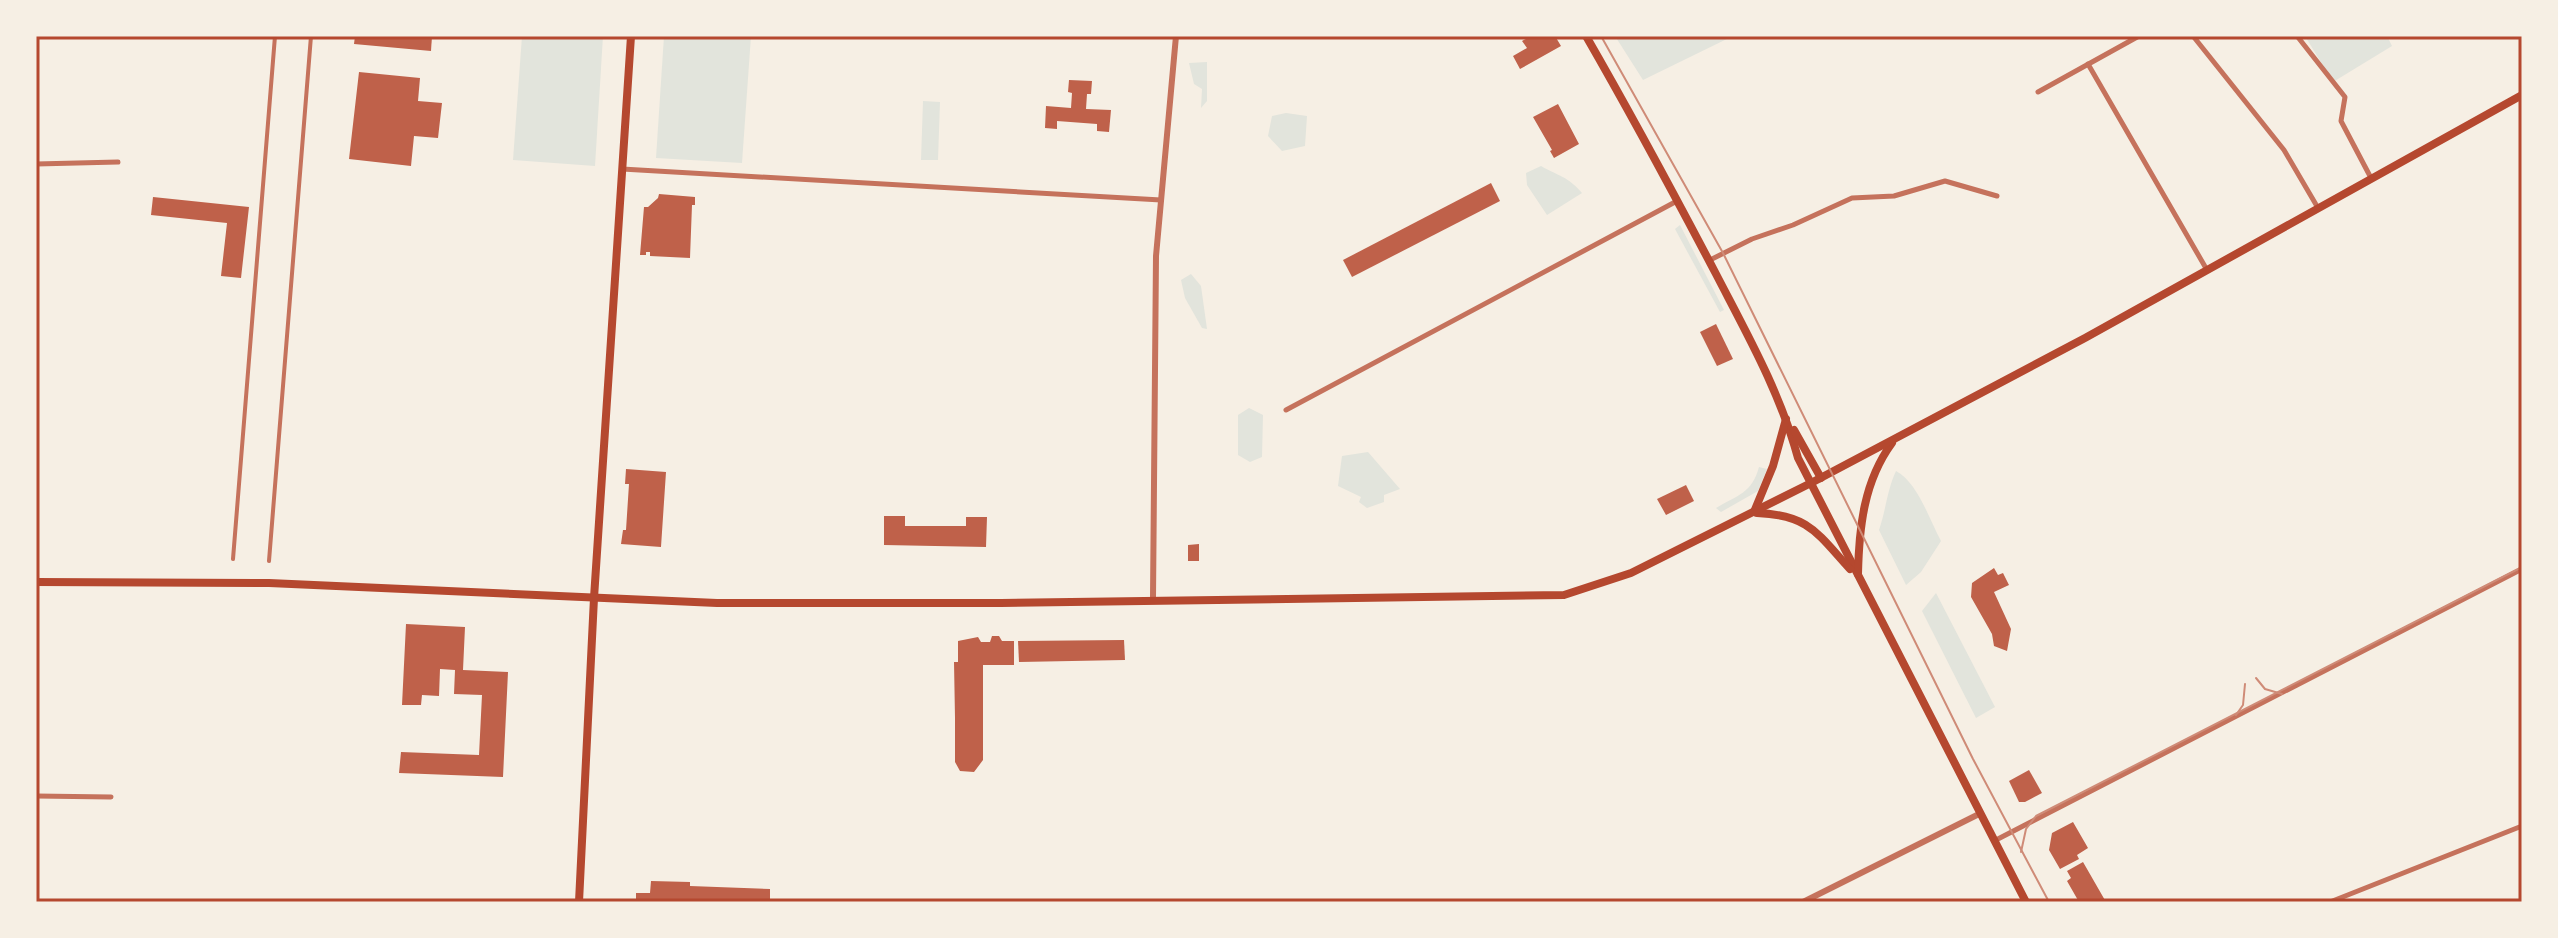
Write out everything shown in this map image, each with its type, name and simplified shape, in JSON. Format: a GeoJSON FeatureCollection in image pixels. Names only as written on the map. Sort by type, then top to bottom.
{"type":"FeatureCollection","features":[{"type":"Feature","properties":{"kind":"main road"},"geometry":{"type":"LineString","coordinates":[[579,902],[594,598],[631,36]]}},
{"type":"Feature","properties":{"kind":"main road"},"geometry":{"type":"LineString","coordinates":[[1586,36],[1678,201],[1821,478]]}},
{"type":"Feature","properties":{"kind":"main road"},"geometry":{"type":"LineString","coordinates":[[36,582],[269,583],[717,603],[1001,603],[1153,598],[1564,595],[1631,573],[1754,513],[2207,270],[2522,95]]}},
{"type":"Feature","properties":{"kind":"main road"},"geometry":{"type":"LineString","coordinates":[[1786,415],[1798,458],[2026,902]]}},
{"type":"Feature","properties":{"kind":"main road"},"geometry":{"type":"LineString","coordinates":[[1754,513],[1778,452],[1786,415]]}},
{"type":"Feature","properties":{"kind":"main road"},"geometry":{"type":"LineString","coordinates":[[1858,579],[1858,538],[1869,486],[1895,439]]}},
{"type":"Feature","properties":{"kind":"main road"},"geometry":{"type":"LineString","coordinates":[[1754,513],[1779,514],[1799,520],[1815,530],[1858,579]]}},
{"type":"Feature","properties":{"kind":"street"},"geometry":{"type":"LineString","coordinates":[[233,559],[275,36]]}},
{"type":"Feature","properties":{"kind":"street"},"geometry":{"type":"LineString","coordinates":[[269,561],[311,36]]}},
{"type":"Feature","properties":{"kind":"street"},"geometry":{"type":"LineString","coordinates":[[1153,598],[1156,256],[1176,36]]}},
{"type":"Feature","properties":{"kind":"street"},"geometry":{"type":"LineString","coordinates":[[2038,92],[2139,36]]}},
{"type":"Feature","properties":{"kind":"street"},"geometry":{"type":"LineString","coordinates":[[2193,36],[2284,150],[2318,208]]}},
{"type":"Feature","properties":{"kind":"street"},"geometry":{"type":"LineString","coordinates":[[2297,36],[2345,97],[2341,121],[2371,179]]}},
{"type":"Feature","properties":{"kind":"street"},"geometry":{"type":"LineString","coordinates":[[2088,64],[2207,270]]}},
{"type":"Feature","properties":{"kind":"street"},"geometry":{"type":"LineString","coordinates":[[36,164],[118,162]]}},
{"type":"Feature","properties":{"kind":"street"},"geometry":{"type":"LineString","coordinates":[[622,169],[1161,200]]}},
{"type":"Feature","properties":{"kind":"street"},"geometry":{"type":"LineString","coordinates":[[1709,260],[1852,198],[1894,196],[1945,181],[1997,196]]}},
{"type":"Feature","properties":{"kind":"street"},"geometry":{"type":"LineString","coordinates":[[1286,410],[1678,201]]}},
{"type":"Feature","properties":{"kind":"street"},"geometry":{"type":"LineString","coordinates":[[1994,841],[2522,569]]}},
{"type":"Feature","properties":{"kind":"street"},"geometry":{"type":"LineString","coordinates":[[36,796],[111,797]]}},
{"type":"Feature","properties":{"kind":"street"},"geometry":{"type":"LineString","coordinates":[[1803,902],[1979,814]]}},
{"type":"Feature","properties":{"kind":"street"},"geometry":{"type":"LineString","coordinates":[[2330,902],[2522,826]]}},
{"type":"Feature","properties":{"kind":"street"},"geometry":{"type":"LineString","coordinates":[[36,902],[58,902]]}},
{"type":"Feature","properties":{"kind":"shaded area"},"geometry":{"type":"Polygon","coordinates":[[[522,36],[603,36],[595,166],[513,160],[522,36]]]}},
{"type":"Feature","properties":{"kind":"shaded area"},"geometry":{"type":"Polygon","coordinates":[[[664,36],[751,36],[742,163],[656,158],[664,36]]]}},
{"type":"Feature","properties":{"kind":"shaded area"},"geometry":{"type":"Polygon","coordinates":[[[1615,36],[1733,36],[1643,80],[1615,36]]]}},
{"type":"Feature","properties":{"kind":"shaded area"},"geometry":{"type":"Polygon","coordinates":[[[2305,36],[2387,36],[2392,46],[2333,82],[2305,36]]]}},
{"type":"Feature","properties":{"kind":"shaded area"},"geometry":{"type":"Polygon","coordinates":[[[1207,62],[1207,101],[1201,108],[1202,89],[1194,84],[1189,63],[1207,62]]]}},
{"type":"Feature","properties":{"kind":"shaded area"},"geometry":{"type":"Polygon","coordinates":[[[923,101],[940,102],[938,160],[921,160],[923,101]]]}},
{"type":"Feature","properties":{"kind":"shaded area"},"geometry":{"type":"Polygon","coordinates":[[[1286,113],[1307,116],[1305,146],[1282,151],[1268,136],[1272,116],[1286,113]]]}},
{"type":"Feature","properties":{"kind":"shaded area"},"geometry":{"type":"Polygon","coordinates":[[[1541,166],[1567,179],[1582,193],[1547,215],[1527,185],[1526,173],[1541,166]]]}},
{"type":"Feature","properties":{"kind":"shaded area"},"geometry":{"type":"Polygon","coordinates":[[[1680,225],[1724,310],[1720,312],[1675,229],[1680,225]]]}},
{"type":"Feature","properties":{"kind":"shaded area"},"geometry":{"type":"Polygon","coordinates":[[[1191,274],[1201,286],[1207,329],[1202,328],[1185,298],[1181,280],[1191,274]]]}},
{"type":"Feature","properties":{"kind":"shaded area"},"geometry":{"type":"Polygon","coordinates":[[[1249,408],[1263,415],[1262,457],[1250,462],[1238,455],[1238,415],[1249,408]]]}},
{"type":"Feature","properties":{"kind":"shaded area"},"geometry":{"type":"Polygon","coordinates":[[[1368,452],[1400,489],[1384,495],[1384,502],[1367,508],[1359,502],[1361,497],[1338,486],[1342,456],[1368,452]]]}},
{"type":"Feature","properties":{"kind":"shaded area"},"geometry":{"type":"Polygon","coordinates":[[[1759,467],[1767,469],[1758,491],[1721,512],[1716,508],[1748,488],[1759,467]]]}},
{"type":"Feature","properties":{"kind":"shaded area"},"geometry":{"type":"Polygon","coordinates":[[[1896,471],[1917,493],[1941,541],[1921,572],[1906,585],[1879,530],[1896,471]]]}},
{"type":"Feature","properties":{"kind":"shaded area"},"geometry":{"type":"Polygon","coordinates":[[[1936,593],[1995,707],[1976,718],[1922,611],[1936,593]]]}},
{"type":"Feature","properties":{"kind":"building"},"geometry":{"type":"Polygon","coordinates":[[[355,36],[432,36],[431,51],[354,44],[355,36]]]}},
{"type":"Feature","properties":{"kind":"building"},"geometry":{"type":"Polygon","coordinates":[[[1531,36],[1555,36],[1561,46],[1520,69],[1513,56],[1527,48],[1522,41],[1531,36]]]}},
{"type":"Feature","properties":{"kind":"building"},"geometry":{"type":"Polygon","coordinates":[[[359,72],[420,78],[418,101],[442,103],[438,138],[414,136],[411,166],[349,159],[359,72]]]}},
{"type":"Feature","properties":{"kind":"building"},"geometry":{"type":"Polygon","coordinates":[[[1069,80],[1092,81],[1086,109],[1111,110],[1109,132],[1097,131],[1097,124],[1057,121],[1057,129],[1045,128],[1046,106],[1071,108],[1069,80]]]}},
{"type":"Feature","properties":{"kind":"building"},"geometry":{"type":"Polygon","coordinates":[[[1558,104],[1579,144],[1554,158],[1533,117],[1558,104]]]}},
{"type":"Feature","properties":{"kind":"building"},"geometry":{"type":"Polygon","coordinates":[[[1491,183],[1500,201],[1352,277],[1343,260],[1491,183]]]}},
{"type":"Feature","properties":{"kind":"building"},"geometry":{"type":"Polygon","coordinates":[[[659,194],[695,197],[690,258],[650,256],[650,252],[640,255],[644,207],[648,207],[659,194]]]}},
{"type":"Feature","properties":{"kind":"building"},"geometry":{"type":"Polygon","coordinates":[[[153,197],[249,207],[241,278],[221,276],[227,223],[151,215],[153,197]]]}},
{"type":"Feature","properties":{"kind":"building"},"geometry":{"type":"Polygon","coordinates":[[[1716,324],[1733,359],[1717,366],[1700,332],[1716,324]]]}},
{"type":"Feature","properties":{"kind":"building"},"geometry":{"type":"Polygon","coordinates":[[[626,469],[666,472],[661,547],[621,544],[623,530],[626,530],[629,484],[625,484],[626,469]]]}},
{"type":"Feature","properties":{"kind":"building"},"geometry":{"type":"Polygon","coordinates":[[[1686,485],[1694,501],[1666,515],[1657,499],[1686,485]]]}},
{"type":"Feature","properties":{"kind":"building"},"geometry":{"type":"Polygon","coordinates":[[[884,516],[905,516],[905,526],[966,526],[966,517],[987,517],[986,547],[884,545],[884,516]]]}},
{"type":"Feature","properties":{"kind":"building"},"geometry":{"type":"Polygon","coordinates":[[[1199,544],[1199,561],[1188,561],[1188,545],[1199,544]]]}},
{"type":"Feature","properties":{"kind":"building"},"geometry":{"type":"Polygon","coordinates":[[[1994,568],[1998,575],[2003,573],[2009,585],[1994,592],[2011,629],[2007,651],[1994,646],[1992,634],[1971,597],[1972,583],[1994,568]]]}},
{"type":"Feature","properties":{"kind":"building"},"geometry":{"type":"Polygon","coordinates":[[[406,624],[465,627],[463,670],[508,672],[503,777],[399,773],[401,752],[479,755],[482,695],[454,694],[455,670],[440,669],[439,696],[422,695],[421,705],[402,705],[406,624]]]}},
{"type":"Feature","properties":{"kind":"building"},"geometry":{"type":"Polygon","coordinates":[[[992,636],[999,636],[1002,641],[1014,641],[1014,665],[983,665],[983,760],[974,772],[960,771],[955,762],[954,662],[958,662],[958,641],[978,637],[981,642],[990,642],[992,636]]]}},
{"type":"Feature","properties":{"kind":"building"},"geometry":{"type":"Polygon","coordinates":[[[1124,640],[1125,660],[1019,662],[1018,641],[1124,640]]]}},
{"type":"Feature","properties":{"kind":"building"},"geometry":{"type":"Polygon","coordinates":[[[2029,770],[2042,793],[2019,802],[2009,781],[2029,770]]]}},
{"type":"Feature","properties":{"kind":"building"},"geometry":{"type":"Polygon","coordinates":[[[2073,822],[2088,848],[2077,855],[2079,859],[2060,869],[2049,850],[2052,833],[2073,822]]]}},
{"type":"Feature","properties":{"kind":"building"},"geometry":{"type":"Polygon","coordinates":[[[2083,862],[2106,902],[2079,902],[2067,881],[2071,878],[2067,871],[2083,862]]]}},
{"type":"Feature","properties":{"kind":"building"},"geometry":{"type":"Polygon","coordinates":[[[651,881],[770,889],[770,902],[636,902],[636,893],[650,893],[651,881]]]}},
{"type":"Feature","properties":{"kind":"tram line"},"geometry":{"type":"LineString","coordinates":[[1601,36],[1723,253],[1973,759],[2049,902]]}},
{"type":"Feature","properties":{"kind":"tram line"},"geometry":{"type":"LineString","coordinates":[[2021,852],[2026,829],[2036,816],[2522,567]]}},
{"type":"Feature","properties":{"kind":"tram line"},"geometry":{"type":"LineString","coordinates":[[2256,678],[2265,689],[2282,694]]}},
{"type":"Feature","properties":{"kind":"tram line"},"geometry":{"type":"LineString","coordinates":[[2236,715],[2243,705],[2245,684]]}}]}
